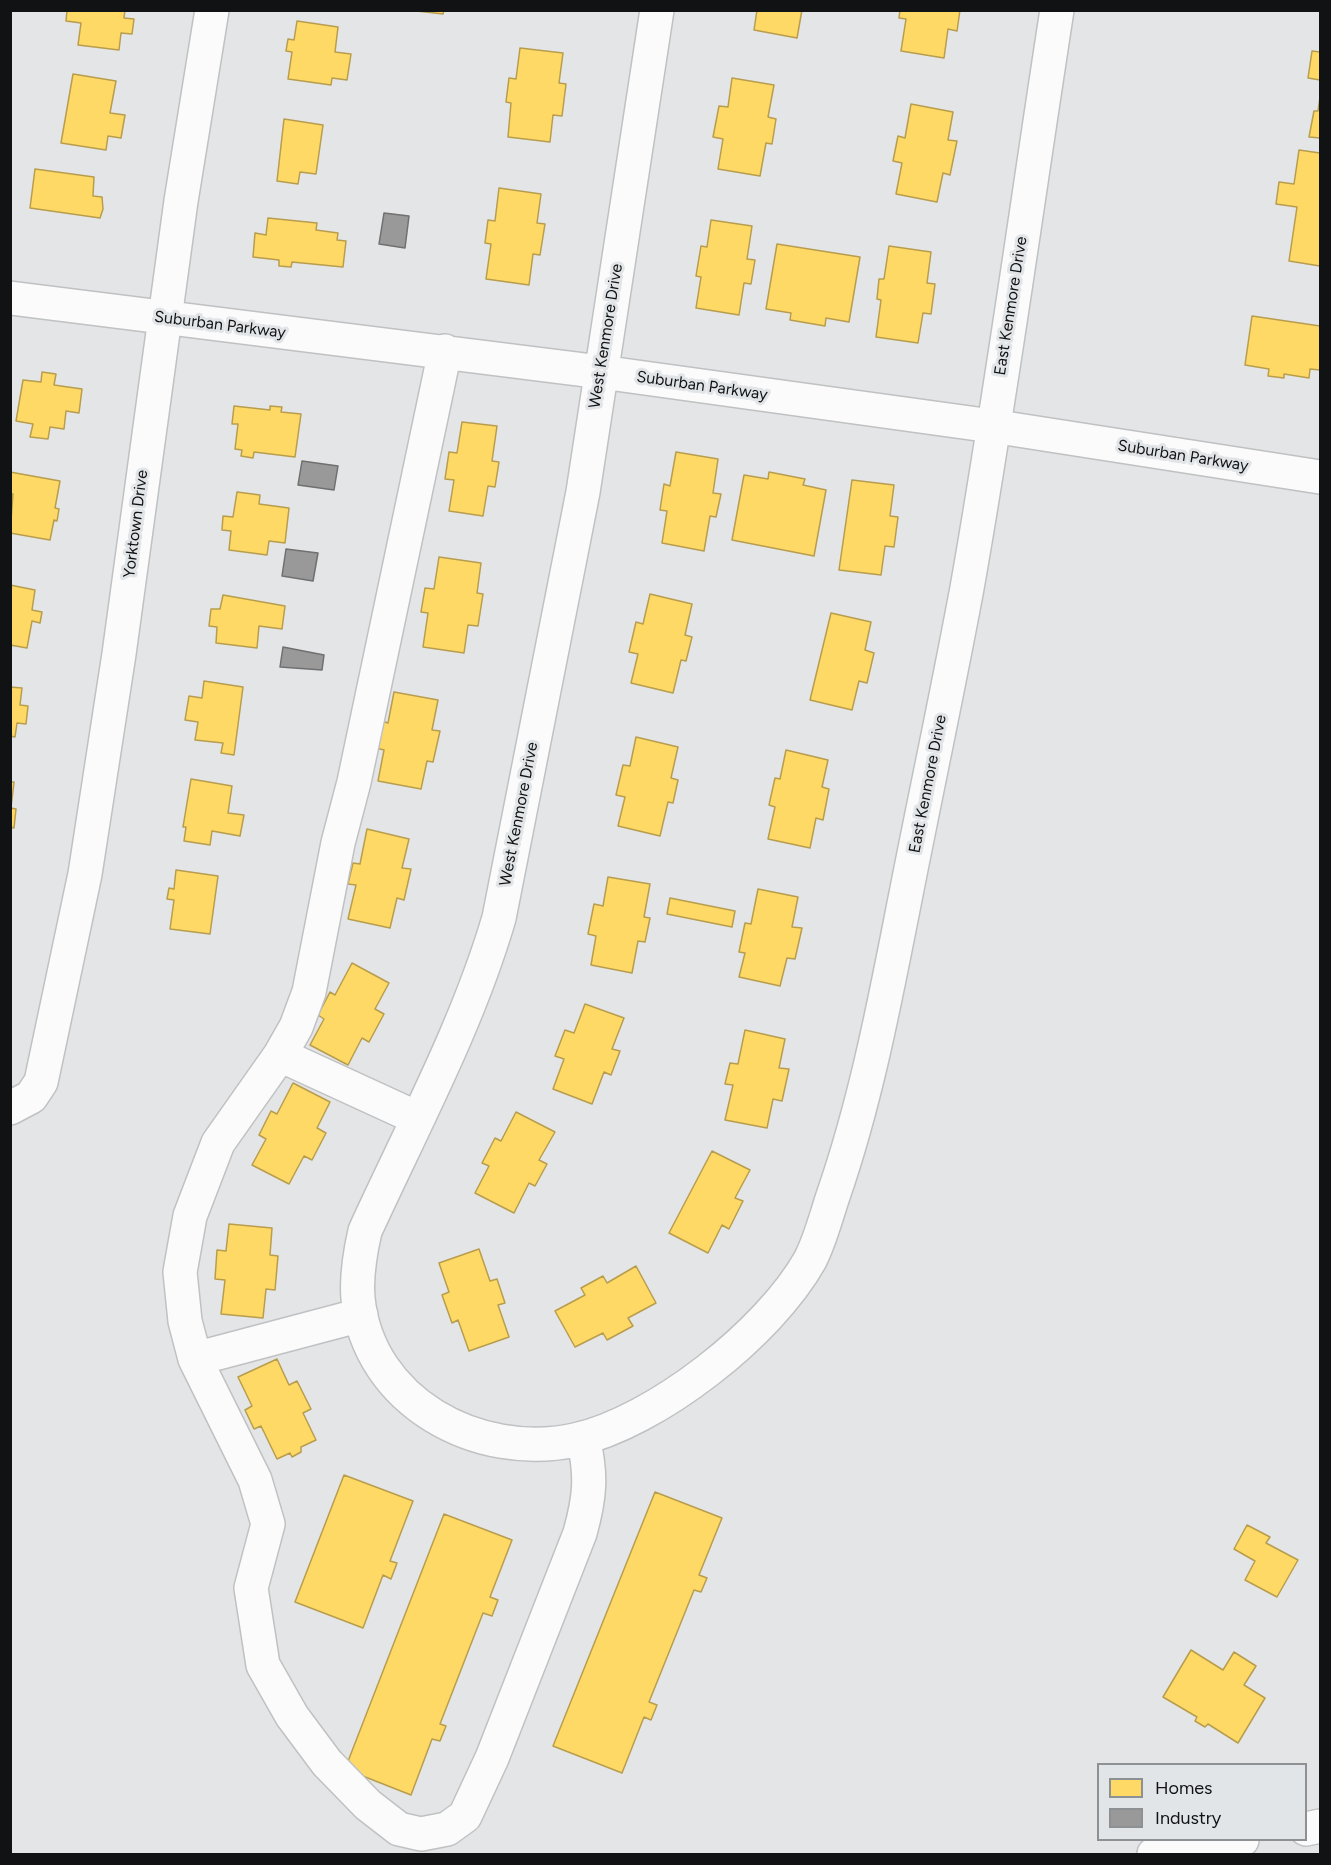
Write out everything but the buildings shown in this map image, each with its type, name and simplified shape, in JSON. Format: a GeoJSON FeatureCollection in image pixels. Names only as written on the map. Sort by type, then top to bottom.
{"type":"FeatureCollection","features":[{"type":"Feature","properties":{"kind":"street","name":"Yorktown Drive"},"geometry":{"type":"LineString","coordinates":[[10,1107],[31,1097],[41,1082],[85,874],[212,10]]}},
{"type":"Feature","properties":{"kind":"street","name":"West Kenmore Drive"},"geometry":{"type":"LineString","coordinates":[[583,1438],[528,1445],[488,1440],[451,1427],[413,1403],[393,1383],[377,1359],[366,1334],[358,1299],[358,1265],[365,1231],[456,1036],[483,972],[499,918],[582,492],[657,10]]}},
{"type":"Feature","properties":{"kind":"street","name":"East Kenmore Drive"},"geometry":{"type":"LineString","coordinates":[[583,1438],[620,1425],[683,1388],[722,1358],[767,1316],[812,1257],[847,1157],[874,1053],[967,586],[1057,10]]}},
{"type":"Feature","properties":{"kind":"street","name":"Suburban Parkway"},"geometry":{"type":"LineString","coordinates":[[10,298],[601,372],[992,426],[1320,477]]}},
{"type":"Feature","properties":{"kind":"street"},"geometry":{"type":"LineString","coordinates":[[445,351],[354,782],[338,843],[309,992],[296,1027],[280,1056],[218,1143],[190,1216],[180,1272],[185,1321],[195,1359],[255,1480],[267,1524],[251,1588],[264,1665],[292,1716],[327,1763],[368,1805],[399,1829],[421,1834],[447,1829],[465,1816],[492,1758],[580,1533],[589,1500],[590,1467],[583,1438]]}},
{"type":"Feature","properties":{"kind":"street"},"geometry":{"type":"LineString","coordinates":[[280,1056],[417,1118]]}},
{"type":"Feature","properties":{"kind":"street"},"geometry":{"type":"LineString","coordinates":[[195,1359],[361,1315]]}},
{"type":"Feature","properties":{"kind":"street"},"geometry":{"type":"LineString","coordinates":[[1154,1854],[1230,1841]]}}]}
